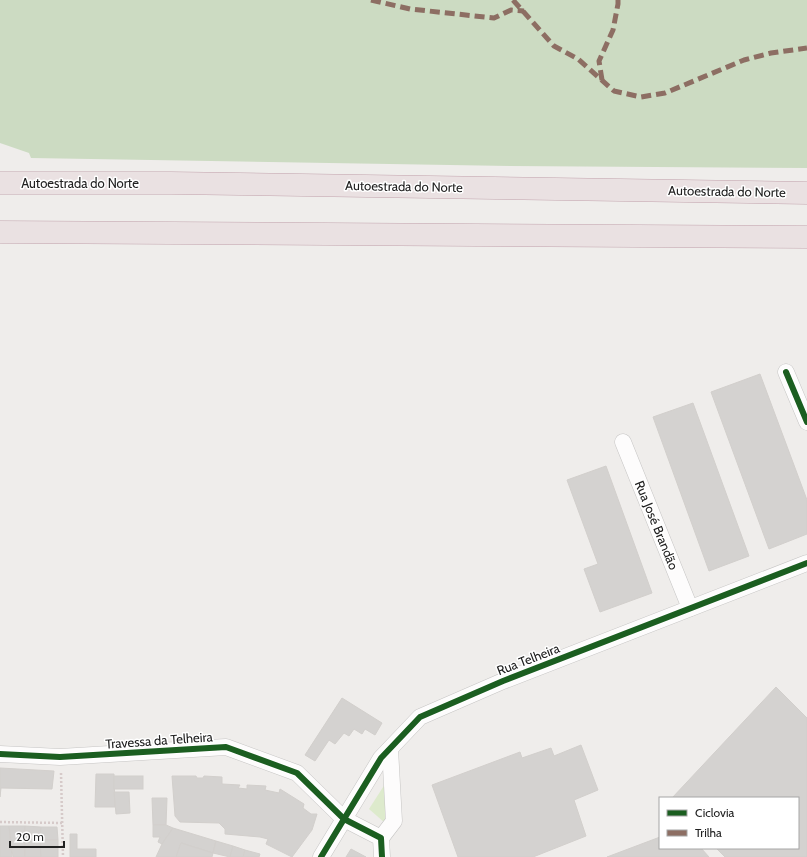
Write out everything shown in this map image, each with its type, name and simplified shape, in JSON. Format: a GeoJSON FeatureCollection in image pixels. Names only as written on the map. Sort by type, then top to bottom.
{"type":"FeatureCollection","features":[{"type":"Feature","properties":{"kind":"highway"},"geometry":{"type":"LineString","coordinates":[[0,174],[172,183]]}},
{"type":"Feature","properties":{"kind":"highway","name":"Autoestrada do Norte"},"geometry":{"type":"LineString","coordinates":[[0,183],[172,183],[807,193]]}},
{"type":"Feature","properties":{"kind":"highway"},"geometry":{"type":"LineString","coordinates":[[0,232],[807,237]]}},
{"type":"Feature","properties":{"kind":"street"},"geometry":{"type":"LineString","coordinates":[[786,372],[807,422]]}},
{"type":"Feature","properties":{"kind":"street","name":"Rua José Brandão"},"geometry":{"type":"LineString","coordinates":[[623,442],[690,608]]}},
{"type":"Feature","properties":{"kind":"street","name":"Rua Telheira"},"geometry":{"type":"LineString","coordinates":[[321,857],[381,758],[420,717],[503,681],[807,563]]}},
{"type":"Feature","properties":{"kind":"street","name":"Travessa da Telheira"},"geometry":{"type":"LineString","coordinates":[[0,754],[60,757],[226,747],[296,773],[344,819],[381,838]]}},
{"type":"Feature","properties":{"kind":"street"},"geometry":{"type":"LineString","coordinates":[[382,857],[381,838],[394,821],[390,749]]}},
{"type":"Feature","properties":{"kind":"path"},"geometry":{"type":"LineString","coordinates":[[60,757],[63,857]]}},
{"type":"Feature","properties":{"kind":"path"},"geometry":{"type":"LineString","coordinates":[[0,822],[62,823]]}},
{"type":"Feature","properties":{"kind":"green space"},"geometry":{"type":"Polygon","coordinates":[[[0,0],[807,0],[807,168],[510,166],[31,158],[29,153],[0,143],[0,0]]]}},
{"type":"Feature","properties":{"kind":"green space"},"geometry":{"type":"Polygon","coordinates":[[[385,784],[385,823],[369,809],[385,784]]]}},
{"type":"Feature","properties":{"kind":"building"},"geometry":{"type":"Polygon","coordinates":[[[760,374],[807,500],[807,534],[769,549],[711,392],[760,374]]]}},
{"type":"Feature","properties":{"kind":"building"},"geometry":{"type":"Polygon","coordinates":[[[693,403],[749,556],[709,571],[653,417],[693,403]]]}},
{"type":"Feature","properties":{"kind":"building"},"geometry":{"type":"Polygon","coordinates":[[[606,466],[652,593],[600,612],[584,569],[598,564],[567,480],[606,466]]]}},
{"type":"Feature","properties":{"kind":"building"},"geometry":{"type":"Polygon","coordinates":[[[776,687],[807,718],[807,857],[725,857],[717,849],[799,849],[799,797],[673,797],[776,687]]]}},
{"type":"Feature","properties":{"kind":"building"},"geometry":{"type":"Polygon","coordinates":[[[342,698],[382,723],[375,735],[365,729],[362,734],[354,729],[349,736],[344,733],[335,744],[329,740],[315,761],[305,755],[342,698]]]}},
{"type":"Feature","properties":{"kind":"building"},"geometry":{"type":"Polygon","coordinates":[[[581,745],[598,790],[574,800],[586,836],[533,857],[458,857],[432,785],[520,752],[522,758],[551,748],[554,756],[581,745]]]}},
{"type":"Feature","properties":{"kind":"building"},"geometry":{"type":"Polygon","coordinates":[[[0,768],[54,771],[52,789],[1,788],[0,797],[0,768]]]}},
{"type":"Feature","properties":{"kind":"building"},"geometry":{"type":"Polygon","coordinates":[[[96,774],[114,774],[115,807],[95,807],[96,774]]]}},
{"type":"Feature","properties":{"kind":"building"},"geometry":{"type":"Polygon","coordinates":[[[114,776],[143,776],[143,789],[114,789],[114,776]]]}},
{"type":"Feature","properties":{"kind":"building"},"geometry":{"type":"Polygon","coordinates":[[[172,776],[196,776],[197,778],[203,778],[204,776],[222,777],[222,784],[240,785],[238,788],[247,789],[247,785],[266,786],[265,790],[279,793],[280,789],[304,804],[303,808],[311,814],[317,814],[312,830],[292,857],[266,844],[268,839],[225,834],[225,829],[219,823],[180,822],[175,816],[172,776]]]}},
{"type":"Feature","properties":{"kind":"building"},"geometry":{"type":"Polygon","coordinates":[[[114,792],[129,792],[130,813],[116,814],[114,792]]]}},
{"type":"Feature","properties":{"kind":"building"},"geometry":{"type":"Polygon","coordinates":[[[152,798],[167,798],[166,825],[153,825],[152,798]]]}},
{"type":"Feature","properties":{"kind":"building"},"geometry":{"type":"Polygon","coordinates":[[[153,825],[166,825],[173,828],[162,844],[158,842],[160,837],[153,837],[153,825]]]}},
{"type":"Feature","properties":{"kind":"building"},"geometry":{"type":"Polygon","coordinates":[[[0,826],[9,826],[12,857],[0,857],[0,826]]]}},
{"type":"Feature","properties":{"kind":"building"},"geometry":{"type":"Polygon","coordinates":[[[9,826],[25,826],[25,857],[13,857],[9,826]]]}},
{"type":"Feature","properties":{"kind":"building"},"geometry":{"type":"Polygon","coordinates":[[[25,826],[41,827],[41,857],[25,857],[25,826]]]}},
{"type":"Feature","properties":{"kind":"building"},"geometry":{"type":"Polygon","coordinates":[[[41,827],[57,827],[58,840],[40,840],[41,827]]]}},
{"type":"Feature","properties":{"kind":"building"},"geometry":{"type":"Polygon","coordinates":[[[173,828],[216,841],[213,853],[181,843],[176,857],[156,857],[162,844],[173,828]]]}},
{"type":"Feature","properties":{"kind":"building"},"geometry":{"type":"Polygon","coordinates":[[[70,834],[77,834],[77,849],[96,849],[96,857],[70,857],[70,834]]]}},
{"type":"Feature","properties":{"kind":"building"},"geometry":{"type":"Polygon","coordinates":[[[659,837],[659,849],[702,849],[709,857],[607,857],[659,837]]]}},
{"type":"Feature","properties":{"kind":"building"},"geometry":{"type":"Polygon","coordinates":[[[40,840],[58,840],[58,857],[41,857],[40,840]]]}},
{"type":"Feature","properties":{"kind":"building"},"geometry":{"type":"Polygon","coordinates":[[[216,841],[233,846],[230,857],[213,853],[216,841]]]}},
{"type":"Feature","properties":{"kind":"building"},"geometry":{"type":"Polygon","coordinates":[[[181,843],[213,853],[212,857],[176,857],[181,843]]]}},
{"type":"Feature","properties":{"kind":"building"},"geometry":{"type":"Polygon","coordinates":[[[233,846],[245,850],[243,857],[230,857],[233,846]]]}},
{"type":"Feature","properties":{"kind":"building"},"geometry":{"type":"Polygon","coordinates":[[[351,849],[366,857],[346,857],[351,849]]]}},
{"type":"Feature","properties":{"kind":"building"},"geometry":{"type":"Polygon","coordinates":[[[245,850],[260,854],[259,857],[243,857],[245,850]]]}},
{"type":"Feature","properties":{"kind":"marked path"},"geometry":{"type":"LineString","coordinates":[[371,0],[410,9],[494,18],[511,10],[524,11]]}},
{"type":"Feature","properties":{"kind":"marked path"},"geometry":{"type":"LineString","coordinates":[[513,0],[554,46],[578,59],[614,91],[641,97],[665,93],[744,60],[771,53],[807,48]]}},
{"type":"Feature","properties":{"kind":"marked path"},"geometry":{"type":"LineString","coordinates":[[602,80],[599,61],[613,30],[618,0]]}},
{"type":"Feature","properties":{"kind":"cycle path"},"geometry":{"type":"LineString","coordinates":[[786,372],[807,422]]}},
{"type":"Feature","properties":{"kind":"cycle path"},"geometry":{"type":"LineString","coordinates":[[321,857],[381,758],[420,717],[503,681],[807,563]]}},
{"type":"Feature","properties":{"kind":"cycle path"},"geometry":{"type":"LineString","coordinates":[[0,754],[60,757],[226,747],[297,773],[344,819],[381,838],[382,857]]}}]}
